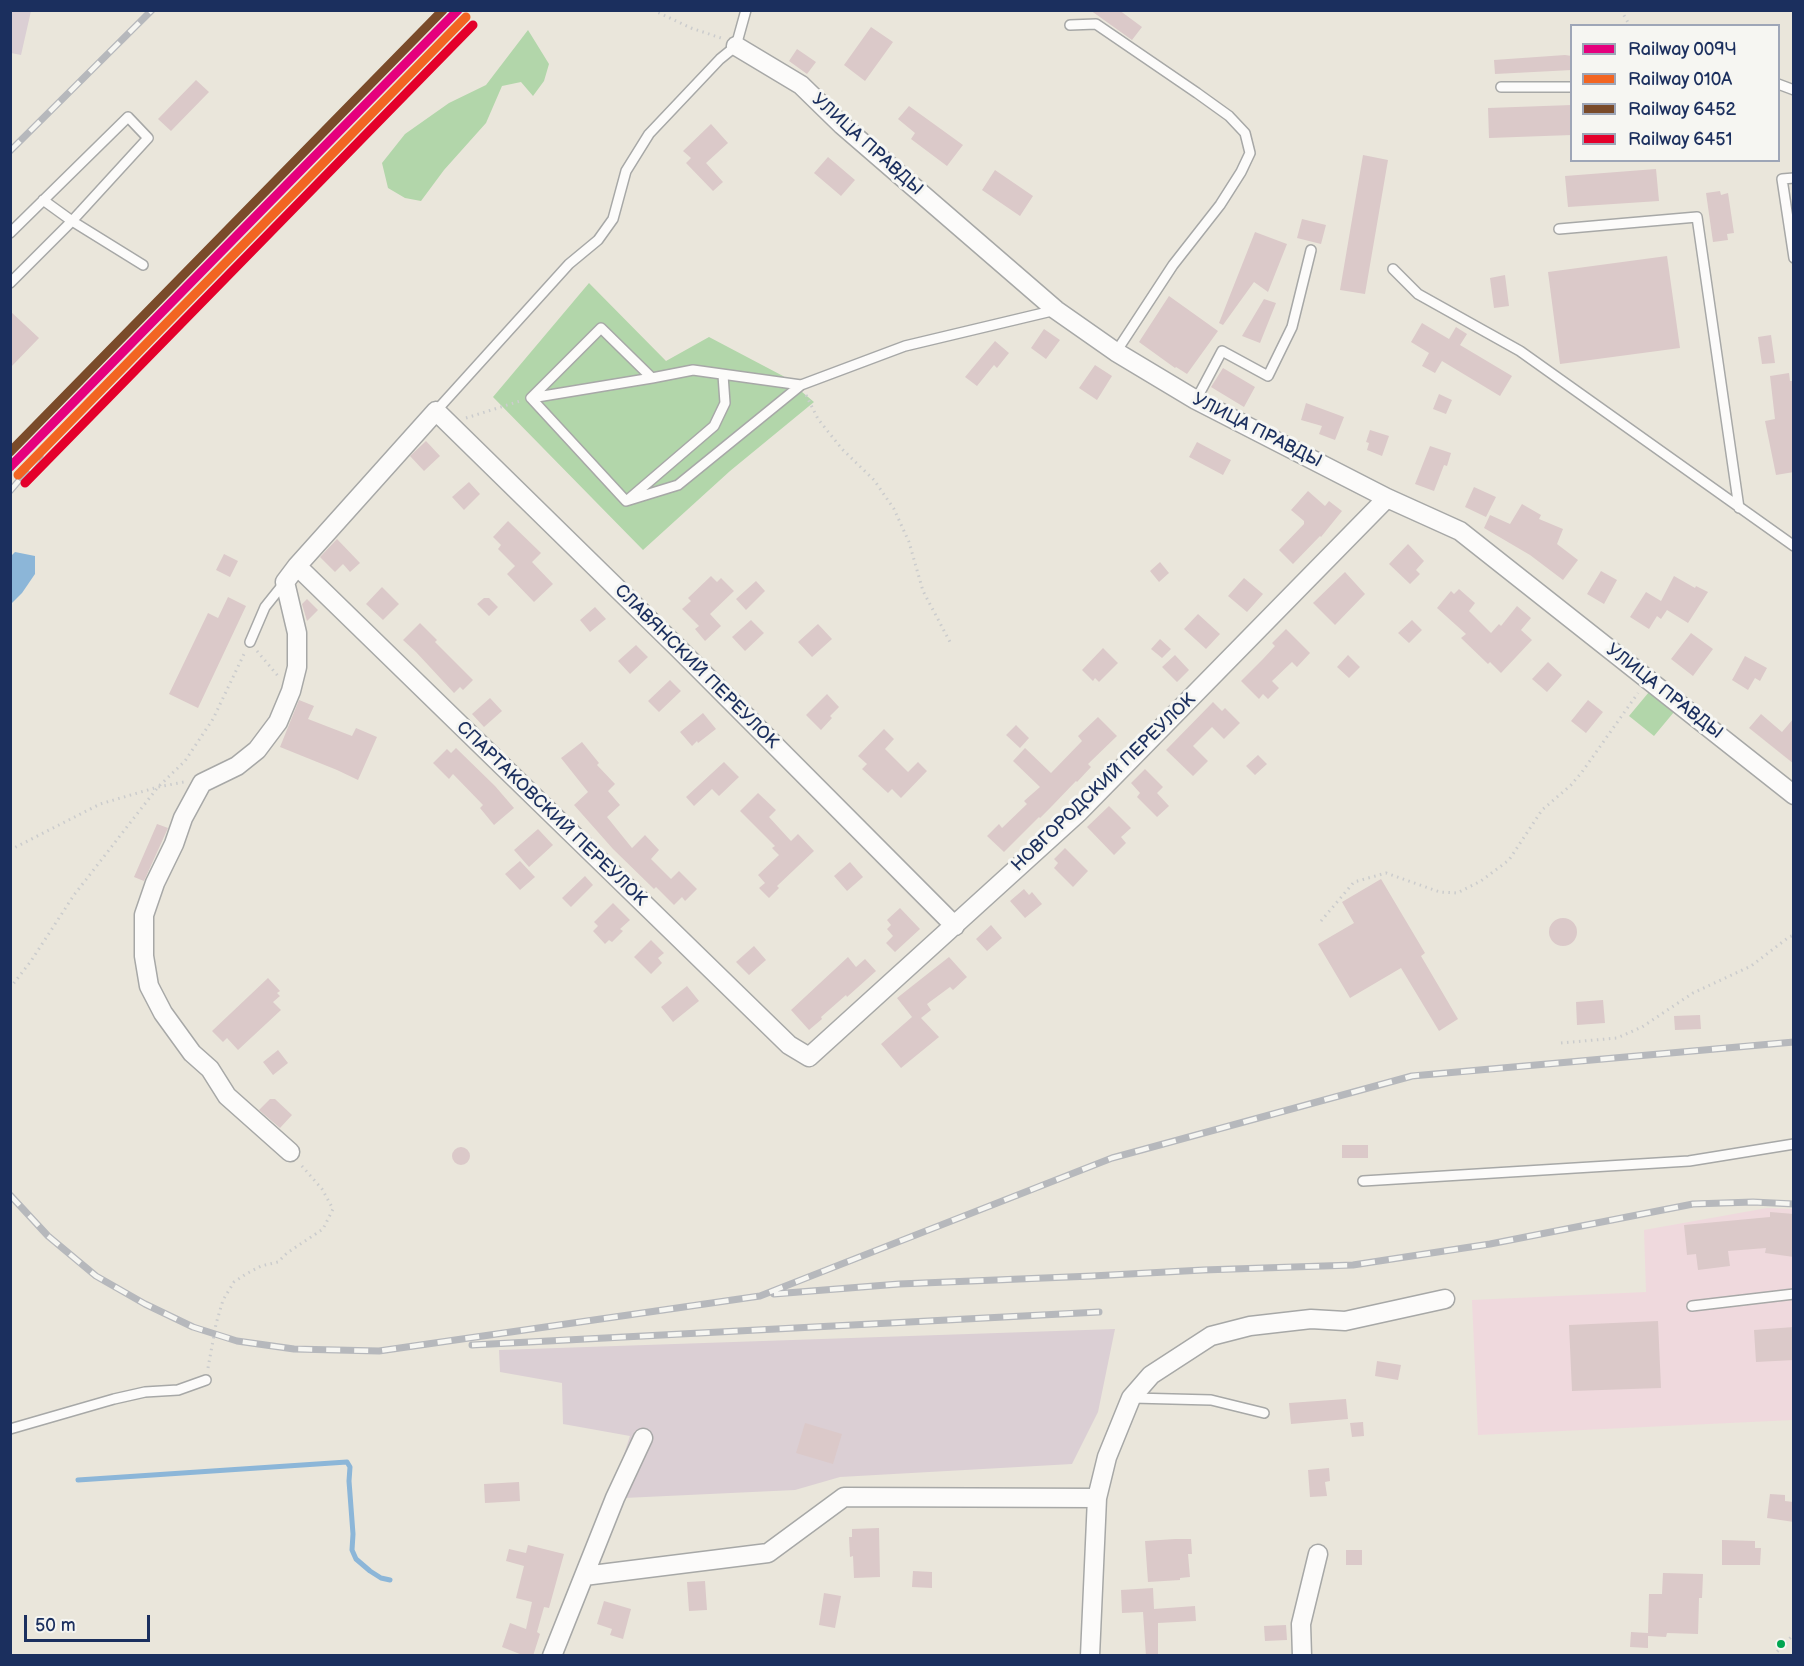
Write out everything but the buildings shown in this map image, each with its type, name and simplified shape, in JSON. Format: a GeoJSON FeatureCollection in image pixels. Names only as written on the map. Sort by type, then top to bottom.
{"type":"FeatureCollection","features":[{"type":"Feature","properties":{"kind":"street","name":"УЛИЦА ПРАВДЫ"},"geometry":{"type":"LineString","coordinates":[[736,46],[801,85],[842,125],[1056,310],[1116,352],[1196,400],[1387,498],[1460,531],[1794,795]]}},
{"type":"Feature","properties":{"kind":"street"},"geometry":{"type":"LineString","coordinates":[[290,1152],[227,1096],[210,1069],[192,1053],[163,1013],[149,986],[144,956],[144,915],[183,818],[202,783],[237,766],[257,750],[278,722],[291,691],[297,667],[297,633],[285,582],[297,566],[442,417]]}},
{"type":"Feature","properties":{"kind":"street","name":"СЛАВЯНСКИЙ ПЕРЕУЛОК"},"geometry":{"type":"LineString","coordinates":[[442,417],[679,649],[955,926]]}},
{"type":"Feature","properties":{"kind":"street","name":"НОВГОРОДСКИЙ ПЕРЕУЛОК"},"geometry":{"type":"LineString","coordinates":[[809,1057],[1079,812],[1387,498]]}},
{"type":"Feature","properties":{"kind":"street","name":"СПАРТАКОВСКИЙ ПЕРЕУЛОК"},"geometry":{"type":"LineString","coordinates":[[297,566],[789,1045],[809,1057]]}},
{"type":"Feature","properties":{"kind":"street"},"geometry":{"type":"LineString","coordinates":[[1090,1656],[1097,1498],[1107,1457],[1131,1398],[1151,1375],[1211,1336],[1250,1326],[1311,1319],[1345,1321],[1445,1299]]}},
{"type":"Feature","properties":{"kind":"street"},"geometry":{"type":"LineString","coordinates":[[552,1656],[615,1498],[643,1438]]}},
{"type":"Feature","properties":{"kind":"street"},"geometry":{"type":"LineString","coordinates":[[584,1576],[768,1553],[844,1497],[1097,1498]]}},
{"type":"Feature","properties":{"kind":"street"},"geometry":{"type":"LineString","coordinates":[[1302,1656],[1301,1624],[1318,1554]]}},
{"type":"Feature","properties":{"kind":"lane"},"geometry":{"type":"LineString","coordinates":[[442,417],[569,264],[598,240],[613,219],[626,171],[649,134],[720,59],[736,46],[746,10]]}},
{"type":"Feature","properties":{"kind":"lane"},"geometry":{"type":"LineString","coordinates":[[1070,25],[1096,24],[1197,93],[1229,116],[1245,133],[1250,153],[1220,205],[1173,265],[1116,352]]}},
{"type":"Feature","properties":{"kind":"lane"},"geometry":{"type":"LineString","coordinates":[[1780,84],[1794,90]]}},
{"type":"Feature","properties":{"kind":"lane"},"geometry":{"type":"LineString","coordinates":[[1501,87],[1570,87]]}},
{"type":"Feature","properties":{"kind":"lane"},"geometry":{"type":"LineString","coordinates":[[10,233],[128,117],[148,138],[72,221],[10,283]]}},
{"type":"Feature","properties":{"kind":"lane"},"geometry":{"type":"LineString","coordinates":[[1794,178],[1782,179],[1794,258]]}},
{"type":"Feature","properties":{"kind":"lane"},"geometry":{"type":"LineString","coordinates":[[43,200],[72,221],[143,265]]}},
{"type":"Feature","properties":{"kind":"lane"},"geometry":{"type":"LineString","coordinates":[[1560,229],[1697,217],[1739,508]]}},
{"type":"Feature","properties":{"kind":"lane"},"geometry":{"type":"LineString","coordinates":[[1196,400],[1222,351],[1268,376],[1292,327],[1311,250]]}},
{"type":"Feature","properties":{"kind":"lane"},"geometry":{"type":"LineString","coordinates":[[1393,269],[1418,294],[1520,351],[1794,546]]}},
{"type":"Feature","properties":{"kind":"lane"},"geometry":{"type":"LineString","coordinates":[[626,501],[678,485],[801,385],[904,346],[1056,310]]}},
{"type":"Feature","properties":{"kind":"lane"},"geometry":{"type":"LineString","coordinates":[[531,398],[601,328],[652,378]]}},
{"type":"Feature","properties":{"kind":"lane"},"geometry":{"type":"LineString","coordinates":[[531,398],[693,370],[801,385]]}},
{"type":"Feature","properties":{"kind":"lane"},"geometry":{"type":"LineString","coordinates":[[626,501],[714,426],[725,403],[723,375]]}},
{"type":"Feature","properties":{"kind":"lane"},"geometry":{"type":"LineString","coordinates":[[531,398],[626,501]]}},
{"type":"Feature","properties":{"kind":"lane"},"geometry":{"type":"LineString","coordinates":[[250,642],[265,607],[285,582]]}},
{"type":"Feature","properties":{"kind":"lane"},"geometry":{"type":"LineString","coordinates":[[1363,1181],[1689,1161],[1794,1144]]}},
{"type":"Feature","properties":{"kind":"lane"},"geometry":{"type":"LineString","coordinates":[[1692,1306],[1794,1294]]}},
{"type":"Feature","properties":{"kind":"lane"},"geometry":{"type":"LineString","coordinates":[[10,1429],[114,1399],[145,1392],[178,1390],[206,1380]]}},
{"type":"Feature","properties":{"kind":"lane"},"geometry":{"type":"LineString","coordinates":[[1131,1398],[1211,1400],[1264,1413]]}},
{"type":"Feature","properties":{"kind":"path"},"geometry":{"type":"LineString","coordinates":[[653,10],[691,28],[716,35],[736,46]]}},
{"type":"Feature","properties":{"kind":"path"},"geometry":{"type":"LineString","coordinates":[[1621,10],[1629,24]]}},
{"type":"Feature","properties":{"kind":"path"},"geometry":{"type":"LineString","coordinates":[[801,385],[818,419],[842,449],[874,480],[894,510],[909,542],[923,591],[950,642]]}},
{"type":"Feature","properties":{"kind":"path"},"geometry":{"type":"LineString","coordinates":[[442,417],[531,398]]}},
{"type":"Feature","properties":{"kind":"path"},"geometry":{"type":"LineString","coordinates":[[10,988],[32,960],[74,895],[158,787],[184,761],[213,719],[250,642],[291,691]]}},
{"type":"Feature","properties":{"kind":"path"},"geometry":{"type":"LineString","coordinates":[[1321,921],[1354,882],[1386,873],[1440,892],[1457,893],[1481,881],[1509,860],[1542,810],[1571,785],[1582,772],[1647,680]]}},
{"type":"Feature","properties":{"kind":"path"},"geometry":{"type":"LineString","coordinates":[[10,850],[100,804],[158,787],[183,782],[202,783]]}},
{"type":"Feature","properties":{"kind":"path"},"geometry":{"type":"LineString","coordinates":[[1560,1043],[1617,1038],[1642,1027],[1693,993],[1751,966],[1794,935]]}},
{"type":"Feature","properties":{"kind":"path"},"geometry":{"type":"LineString","coordinates":[[206,1380],[223,1299],[234,1282],[261,1266],[278,1262],[287,1253],[322,1229],[333,1209],[322,1189],[290,1152]]}},
{"type":"Feature","properties":{"kind":"path"},"geometry":{"type":"LineString","coordinates":[[1773,1656],[1794,1634]]}},
{"type":"Feature","properties":{"kind":"shaded area"},"geometry":{"type":"Polygon","coordinates":[[[10,11],[31,11],[21,55],[11,53],[10,11]]]}},
{"type":"Feature","properties":{"kind":"shaded area"},"geometry":{"type":"Polygon","coordinates":[[[1767,1208],[1793,1209],[1793,1420],[1478,1435],[1472,1300],[1646,1292],[1644,1230],[1767,1208]]]}},
{"type":"Feature","properties":{"kind":"shaded area"},"geometry":{"type":"Polygon","coordinates":[[[1115,1329],[1098,1412],[1072,1464],[840,1477],[795,1490],[624,1498],[612,1491],[630,1436],[563,1424],[562,1383],[500,1372],[499,1350],[1115,1329]]]}},
{"type":"Feature","properties":{"kind":"green space"},"geometry":{"type":"Polygon","coordinates":[[[528,30],[549,64],[544,81],[533,96],[521,82],[502,86],[486,123],[444,170],[421,201],[405,198],[388,188],[382,163],[405,134],[449,103],[486,85],[528,30]]]}},
{"type":"Feature","properties":{"kind":"green space"},"geometry":{"type":"Polygon","coordinates":[[[589,283],[666,361],[709,337],[783,376],[814,402],[730,471],[643,550],[493,397],[589,283]]]}},
{"type":"Feature","properties":{"kind":"green space"},"geometry":{"type":"Polygon","coordinates":[[[1649,692],[1674,712],[1654,736],[1629,716],[1649,692]]]}},
{"type":"Feature","properties":{"kind":"water"},"geometry":{"type":"Polygon","coordinates":[[[15,552],[35,556],[35,574],[11,604],[11,556],[15,552]]]}},
{"type":"Feature","properties":{"kind":"waterway"},"geometry":{"type":"LineString","coordinates":[[78,1480],[347,1462],[350,1467],[352,1550],[356,1559],[370,1571],[381,1578],[390,1580]]}},
{"type":"Feature","properties":{"kind":"railway"},"geometry":{"type":"LineString","coordinates":[[10,151],[152,10]]}},
{"type":"Feature","properties":{"kind":"railway"},"geometry":{"type":"LineString","coordinates":[[10,491],[40,456]]}},
{"type":"Feature","properties":{"kind":"railway"},"geometry":{"type":"LineString","coordinates":[[10,1195],[48,1236],[96,1276],[145,1304],[193,1327],[237,1341],[294,1349],[379,1351],[760,1296],[1112,1158],[1412,1076],[1794,1042]]}},
{"type":"Feature","properties":{"kind":"railway"},"geometry":{"type":"LineString","coordinates":[[774,1294],[899,1284],[1353,1265],[1490,1244],[1693,1204],[1753,1202],[1794,1204]]}},
{"type":"Feature","properties":{"kind":"railway"},"geometry":{"type":"LineString","coordinates":[[472,1345],[1099,1312]]}},
{"type":"Feature","properties":{"kind":"rail line","name":"6452"},"geometry":{"type":"LineString","coordinates":[[10,452],[443,10]]}},
{"type":"Feature","properties":{"kind":"rail line","name":"009Ч"},"geometry":{"type":"LineString","coordinates":[[10,467],[458,10]]}},
{"type":"Feature","properties":{"kind":"rail line","name":"010А"},"geometry":{"type":"LineString","coordinates":[[18,475],[466,17]]}},
{"type":"Feature","properties":{"kind":"rail line","name":"6451"},"geometry":{"type":"LineString","coordinates":[[25,483],[473,25]]}}]}
